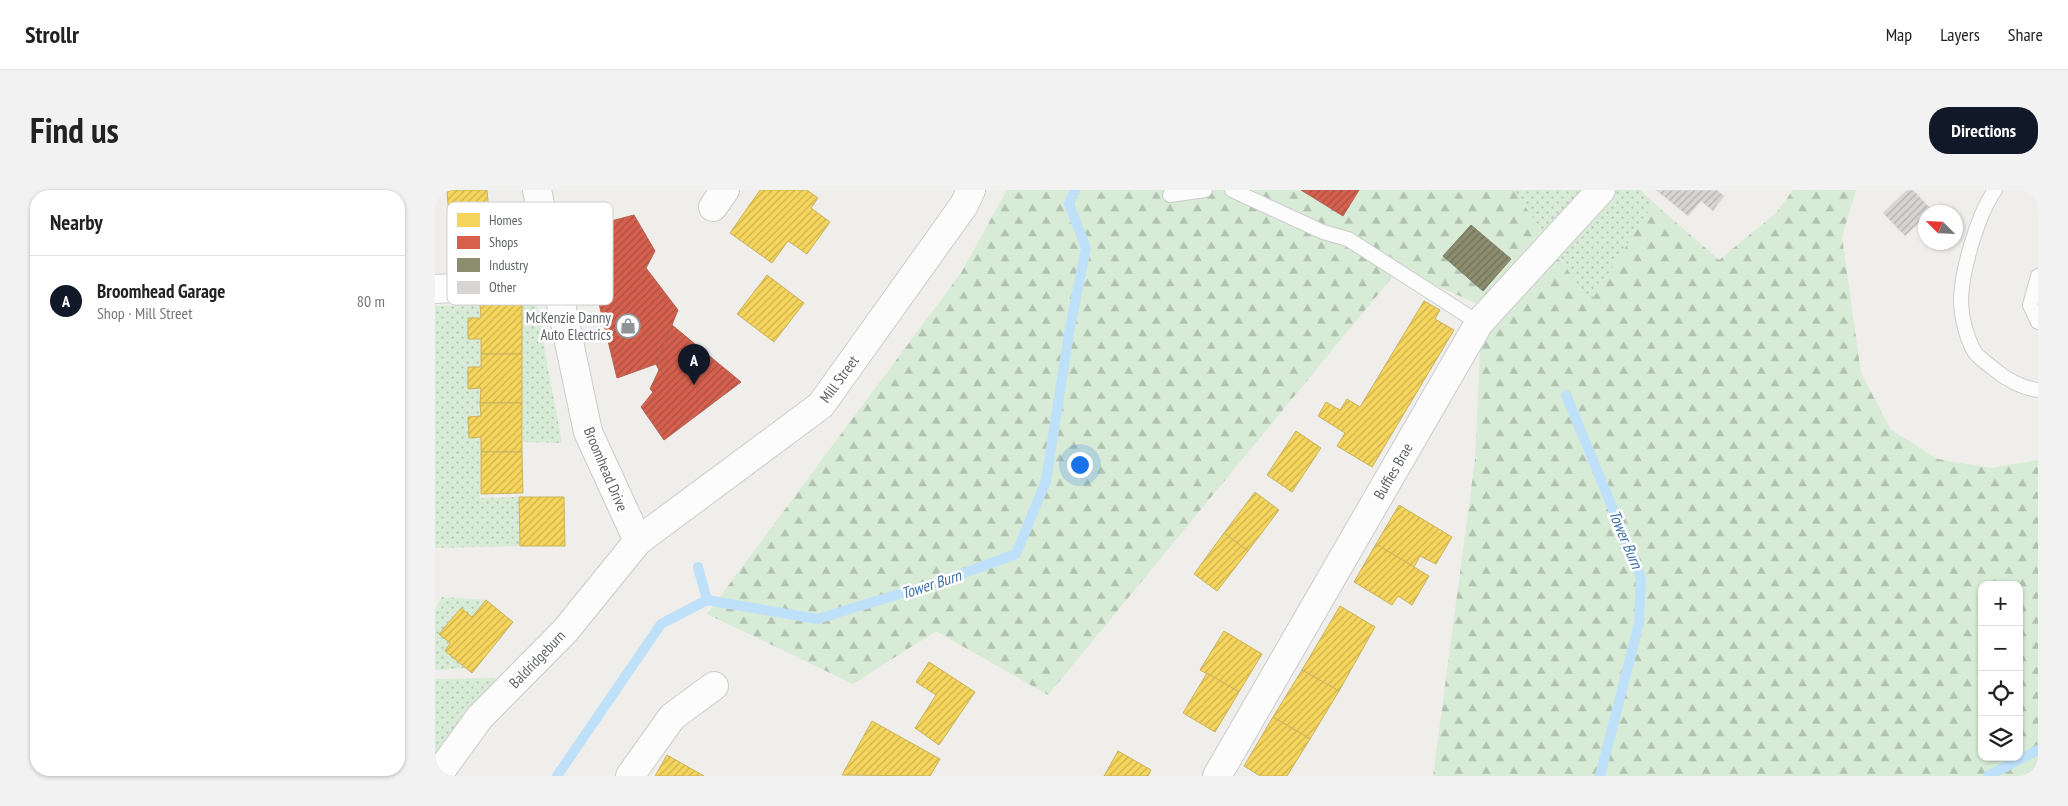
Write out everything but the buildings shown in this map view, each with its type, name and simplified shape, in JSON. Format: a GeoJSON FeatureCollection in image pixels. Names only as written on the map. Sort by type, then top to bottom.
{"type":"FeatureCollection","features":[{"type":"Feature","properties":{"kind":"street","name":"Mill Street"},"geometry":{"type":"LineString","coordinates":[[638,541],[821,405],[963,205],[971,190]]}},
{"type":"Feature","properties":{"kind":"street","name":"Buffies Brae"},"geometry":{"type":"LineString","coordinates":[[1217,776],[1479,323],[1601,190]]}},
{"type":"Feature","properties":{"kind":"street","name":"Broomhead Drive"},"geometry":{"type":"LineString","coordinates":[[561,305],[588,432],[638,541]]}},
{"type":"Feature","properties":{"kind":"street","name":"Baldridgeburn"},"geometry":{"type":"LineString","coordinates":[[437,776],[480,717],[565,631],[638,541]]}},
{"type":"Feature","properties":{"kind":"street"},"geometry":{"type":"LineString","coordinates":[[630,776],[672,717],[714,686]]}},
{"type":"Feature","properties":{"kind":"lane"},"geometry":{"type":"LineString","coordinates":[[1170,194],[1205,190]]}},
{"type":"Feature","properties":{"kind":"lane"},"geometry":{"type":"LineString","coordinates":[[1232,190],[1323,232],[1348,239],[1479,323]]}},
{"type":"Feature","properties":{"kind":"lane"},"geometry":{"type":"LineString","coordinates":[[1995,190],[1985,204],[1968,256],[1961,299],[1965,330],[1975,353],[2004,377],[2030,389],[2038,390]]}},
{"type":"Feature","properties":{"kind":"lane"},"geometry":{"type":"LineString","coordinates":[[2038,276],[2030,305],[2038,322]]}},
{"type":"Feature","properties":{"kind":"green space"},"geometry":{"type":"Polygon","coordinates":[[[1007,190],[1514,190],[1590,303],[1654,203],[1719,260],[1776,213],[1793,190],[1856,190],[1842,237],[1861,373],[1891,430],[1938,459],[1990,468],[2038,460],[2038,776],[1433,776],[1475,460],[1482,306],[1399,269],[1048,695],[936,631],[853,684],[707,614],[961,273],[1007,190]]]}},
{"type":"Feature","properties":{"kind":"green space"},"geometry":{"type":"Polygon","coordinates":[[[1514,190],[1640,190],[1654,203],[1590,303],[1514,190]]]}},
{"type":"Feature","properties":{"kind":"green space"},"geometry":{"type":"Polygon","coordinates":[[[480,305],[481,318],[468,319],[468,339],[481,339],[481,367],[468,388],[481,388],[481,416],[468,417],[469,437],[481,437],[480,498],[519,497],[520,546],[435,548],[435,306],[480,305]]]}},
{"type":"Feature","properties":{"kind":"green space"},"geometry":{"type":"Polygon","coordinates":[[[522,305],[536,305],[562,443],[523,442],[522,305]]]}},
{"type":"Feature","properties":{"kind":"green space"},"geometry":{"type":"Polygon","coordinates":[[[442,597],[486,600],[472,617],[460,608],[439,634],[450,643],[445,651],[466,668],[435,670],[435,609],[442,597]]]}},
{"type":"Feature","properties":{"kind":"green space"},"geometry":{"type":"Polygon","coordinates":[[[519,678],[435,776],[435,679],[519,678]]]}},
{"type":"Feature","properties":{"kind":"waterway","name":"Tower Burn"},"geometry":{"type":"LineString","coordinates":[[557,776],[661,624],[707,600],[817,619],[939,582],[1016,554],[1046,481],[1069,333],[1086,248],[1069,204],[1075,190]]}},
{"type":"Feature","properties":{"kind":"waterway","name":"Tower Burn"},"geometry":{"type":"LineString","coordinates":[[1566,395],[1641,577],[1639,623],[1600,776]]}},
{"type":"Feature","properties":{"kind":"waterway"},"geometry":{"type":"LineString","coordinates":[[698,567],[707,600]]}},
{"type":"Feature","properties":{"kind":"waterway","name":"Tower Burn"},"geometry":{"type":"LineString","coordinates":[[1988,776],[2038,750]]}},
{"type":"Feature","properties":{"kind":"place","name":"McKenzie Danny Auto Electrics"},"geometry":{"type":"Point","coordinates":[628,326]}},
{"type":"Feature","properties":{"kind":"place","name":"Broomhead Garage"},"geometry":{"type":"Point","coordinates":[694,385]}}]}
